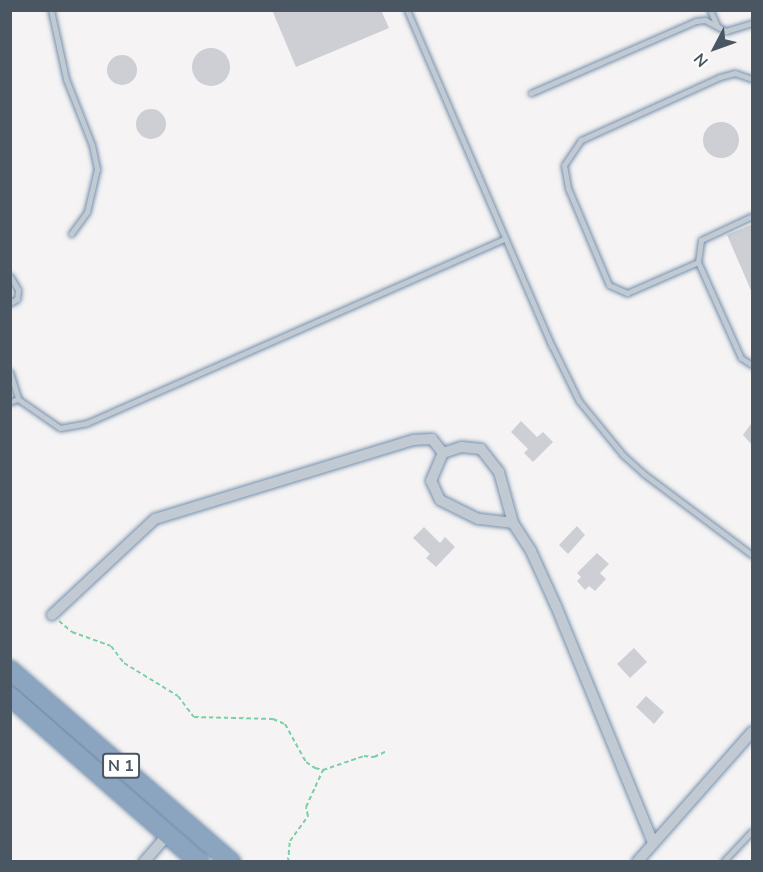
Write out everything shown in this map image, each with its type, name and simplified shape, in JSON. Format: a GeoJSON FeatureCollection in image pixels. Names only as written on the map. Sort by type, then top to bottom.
{"type":"FeatureCollection","features":[{"type":"Feature","properties":{"kind":"highway","name":"N 1"},"geometry":{"type":"LineString","coordinates":[[10,670],[231,861]]}},
{"type":"Feature","properties":{"kind":"highway","name":"N 1"},"geometry":{"type":"LineString","coordinates":[[10,696],[199,861]]}},
{"type":"Feature","properties":{"kind":"street"},"geometry":{"type":"LineString","coordinates":[[52,615],[155,519],[413,440],[432,439],[443,453]]}},
{"type":"Feature","properties":{"kind":"street"},"geometry":{"type":"LineString","coordinates":[[443,453],[473,447],[488,453],[499,472],[513,523],[531,551],[560,617],[653,843]]}},
{"type":"Feature","properties":{"kind":"street"},"geometry":{"type":"LineString","coordinates":[[443,453],[431,481],[440,500],[478,519],[513,523]]}},
{"type":"Feature","properties":{"kind":"street"},"geometry":{"type":"LineString","coordinates":[[638,861],[753,732]]}},
{"type":"Feature","properties":{"kind":"street"},"geometry":{"type":"LineString","coordinates":[[144,861],[168,834]]}},
{"type":"Feature","properties":{"kind":"lane"},"geometry":{"type":"LineString","coordinates":[[51,10],[66,79],[92,145],[97,169],[87,212],[71,234]]}},
{"type":"Feature","properties":{"kind":"lane"},"geometry":{"type":"LineString","coordinates":[[407,10],[556,356],[579,401],[597,425],[644,474],[753,555]]}},
{"type":"Feature","properties":{"kind":"lane"},"geometry":{"type":"LineString","coordinates":[[710,10],[718,28]]}},
{"type":"Feature","properties":{"kind":"lane"},"geometry":{"type":"LineString","coordinates":[[531,93],[696,21],[705,20],[718,28],[736,31],[753,23]]}},
{"type":"Feature","properties":{"kind":"lane"},"geometry":{"type":"LineString","coordinates":[[698,262],[627,293],[617,291],[609,285],[568,188],[564,165],[567,155],[581,140],[720,78],[735,74],[753,79]]}},
{"type":"Feature","properties":{"kind":"lane"},"geometry":{"type":"LineString","coordinates":[[753,216],[701,240],[698,262],[741,358],[753,365]]}},
{"type":"Feature","properties":{"kind":"lane"},"geometry":{"type":"LineString","coordinates":[[10,372],[18,399],[60,428],[87,423],[505,239]]}},
{"type":"Feature","properties":{"kind":"lane"},"geometry":{"type":"LineString","coordinates":[[10,276],[18,290],[17,299],[10,303]]}},
{"type":"Feature","properties":{"kind":"lane"},"geometry":{"type":"LineString","coordinates":[[10,402],[18,399]]}},
{"type":"Feature","properties":{"kind":"lane"},"geometry":{"type":"LineString","coordinates":[[723,861],[753,831]]}},
{"type":"Feature","properties":{"kind":"path"},"geometry":{"type":"LineString","coordinates":[[52,615],[72,632],[111,646],[117,657],[178,696],[194,717],[273,719],[285,724],[306,762],[323,770],[387,751]]}},
{"type":"Feature","properties":{"kind":"path"},"geometry":{"type":"LineString","coordinates":[[288,861],[290,841],[308,816],[306,807],[323,770]]}},
{"type":"Feature","properties":{"kind":"building"},"geometry":{"type":"Polygon","coordinates":[[[272,10],[381,10],[389,28],[296,67],[272,10]]]}},
{"type":"Feature","properties":{"kind":"building"},"geometry":{"type":"Polygon","coordinates":[[[211,48],[224,54],[230,67],[224,80],[211,86],[198,80],[192,67],[198,54],[211,48]]]}},
{"type":"Feature","properties":{"kind":"building"},"geometry":{"type":"Polygon","coordinates":[[[122,55],[133,59],[137,70],[133,81],[122,85],[111,81],[107,70],[111,59],[122,55]]]}},
{"type":"Feature","properties":{"kind":"building"},"geometry":{"type":"Polygon","coordinates":[[[151,109],[162,113],[166,124],[162,135],[151,139],[140,135],[136,124],[140,113],[151,109]]]}},
{"type":"Feature","properties":{"kind":"building"},"geometry":{"type":"Polygon","coordinates":[[[721,122],[734,127],[739,140],[734,153],[721,158],[708,153],[703,140],[708,127],[721,122]]]}},
{"type":"Feature","properties":{"kind":"building"},"geometry":{"type":"Polygon","coordinates":[[[753,224],[753,295],[727,235],[753,224]]]}},
{"type":"Feature","properties":{"kind":"building"},"geometry":{"type":"Polygon","coordinates":[[[521,421],[537,437],[543,432],[553,442],[533,462],[524,453],[528,449],[511,432],[521,421]]]}},
{"type":"Feature","properties":{"kind":"building"},"geometry":{"type":"Polygon","coordinates":[[[753,421],[753,446],[743,435],[753,421]]]}},
{"type":"Feature","properties":{"kind":"building"},"geometry":{"type":"Polygon","coordinates":[[[577,526],[585,535],[568,554],[559,545],[577,526]]]}},
{"type":"Feature","properties":{"kind":"building"},"geometry":{"type":"Polygon","coordinates":[[[424,527],[440,543],[445,537],[455,547],[436,567],[426,558],[430,554],[413,538],[424,527]]]}},
{"type":"Feature","properties":{"kind":"building"},"geometry":{"type":"Polygon","coordinates":[[[597,553],[609,564],[600,573],[606,579],[595,591],[589,586],[585,590],[577,581],[581,577],[577,573],[597,553]]]}},
{"type":"Feature","properties":{"kind":"building"},"geometry":{"type":"Polygon","coordinates":[[[634,648],[647,662],[630,678],[617,664],[634,648]]]}},
{"type":"Feature","properties":{"kind":"building"},"geometry":{"type":"Polygon","coordinates":[[[646,696],[664,712],[654,724],[636,707],[646,696]]]}}]}
